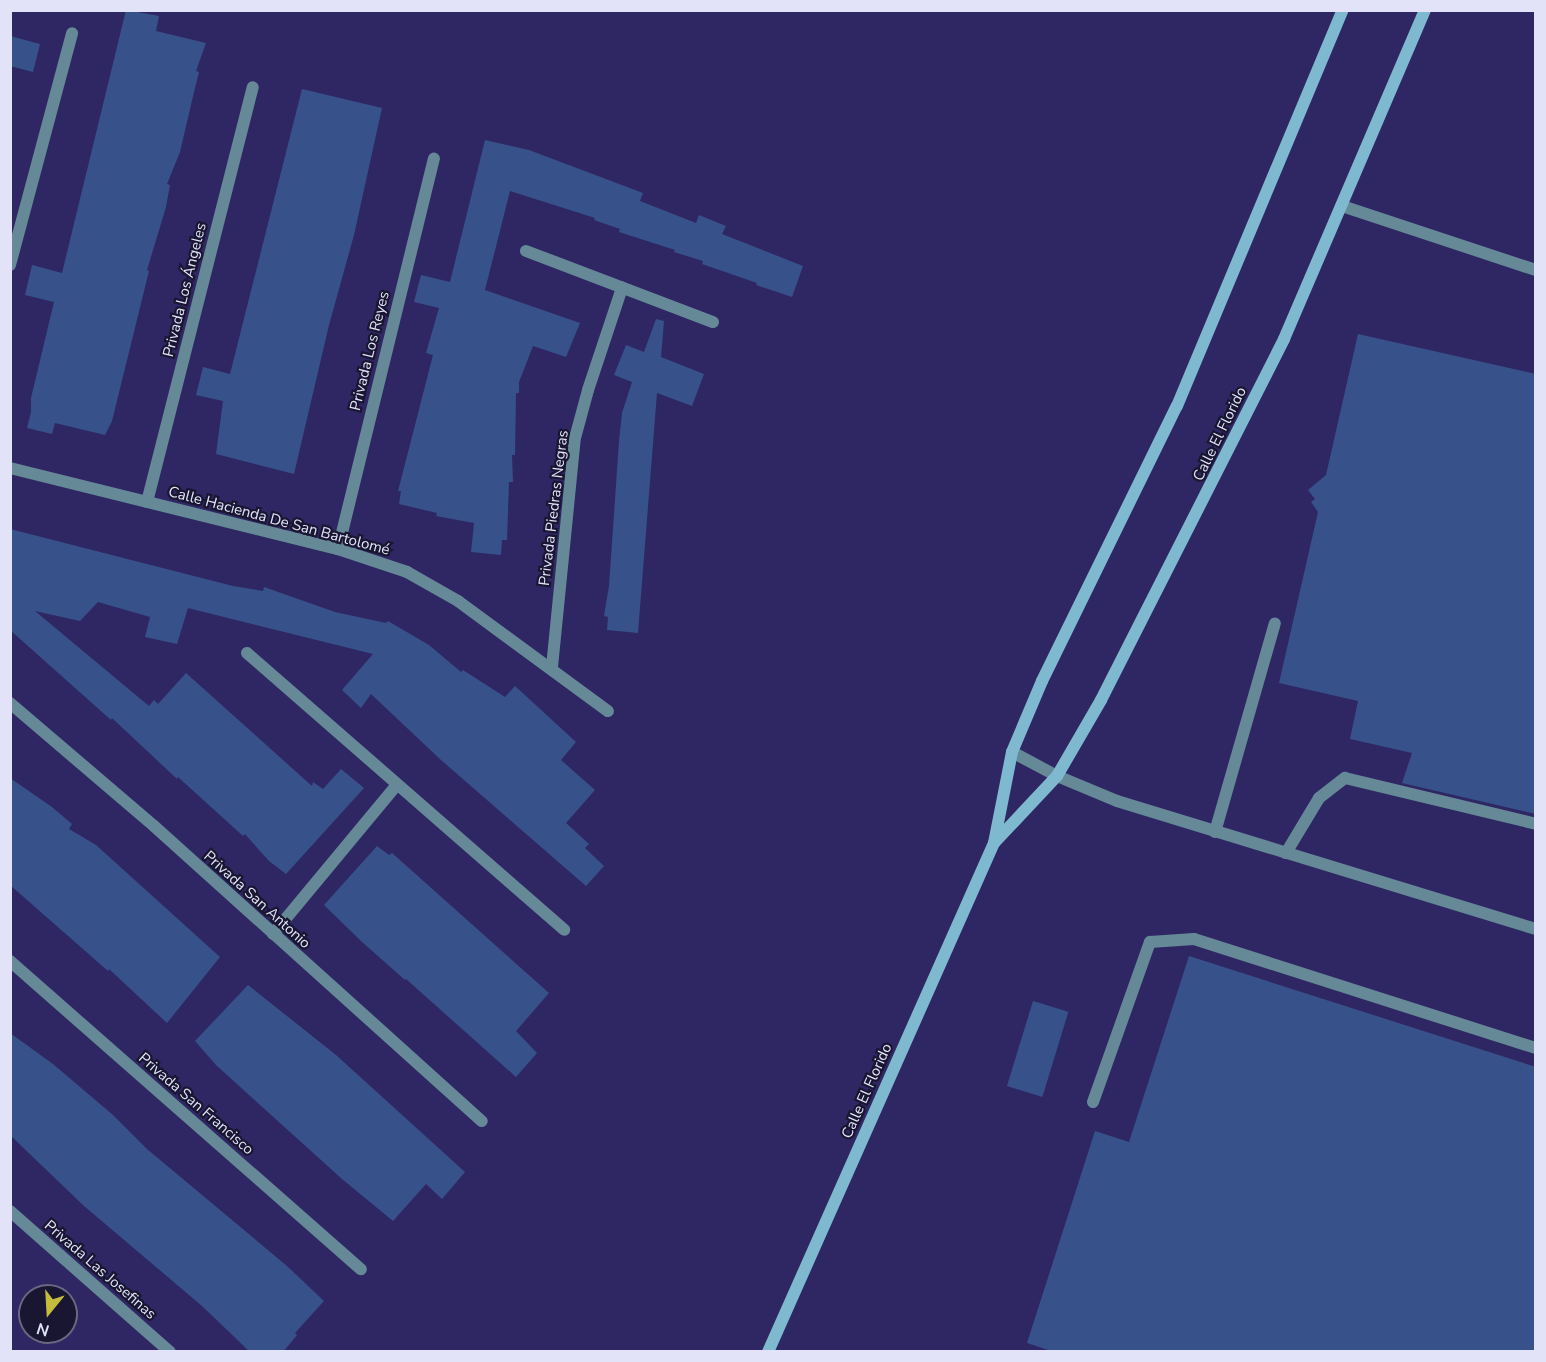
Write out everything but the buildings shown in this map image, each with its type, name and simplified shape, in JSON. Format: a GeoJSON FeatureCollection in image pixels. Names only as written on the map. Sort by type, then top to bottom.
{"type":"FeatureCollection","features":[{"type":"Feature","properties":{"kind":"main road","name":"Calle El Florido"},"geometry":{"type":"LineString","coordinates":[[768,1352],[994,843],[1012,752],[1042,681],[1177,406],[1343,10]]}},
{"type":"Feature","properties":{"kind":"main road","name":"Calle El Florido"},"geometry":{"type":"LineString","coordinates":[[994,843],[1057,776],[1101,700],[1284,339],[1425,10]]}},
{"type":"Feature","properties":{"kind":"street"},"geometry":{"type":"LineString","coordinates":[[10,265],[72,33]]}},
{"type":"Feature","properties":{"kind":"street","name":"Privada Los Ángeles"},"geometry":{"type":"LineString","coordinates":[[147,502],[253,87]]}},
{"type":"Feature","properties":{"kind":"street","name":"Privada Los Reyes"},"geometry":{"type":"LineString","coordinates":[[338,549],[434,159]]}},
{"type":"Feature","properties":{"kind":"street"},"geometry":{"type":"LineString","coordinates":[[1342,206],[1536,270]]}},
{"type":"Feature","properties":{"kind":"street"},"geometry":{"type":"LineString","coordinates":[[526,251],[713,322]]}},
{"type":"Feature","properties":{"kind":"street","name":"Privada Piedras Negras"},"geometry":{"type":"LineString","coordinates":[[552,667],[575,438],[588,390],[622,288]]}},
{"type":"Feature","properties":{"kind":"street","name":"Calle Hacienda De San Bartolomé"},"geometry":{"type":"LineString","coordinates":[[10,468],[338,549],[407,572],[431,583],[552,667],[608,711]]}},
{"type":"Feature","properties":{"kind":"street"},"geometry":{"type":"LineString","coordinates":[[1215,832],[1275,623]]}},
{"type":"Feature","properties":{"kind":"street"},"geometry":{"type":"LineString","coordinates":[[247,653],[396,786],[564,930]]}},
{"type":"Feature","properties":{"kind":"street","name":"Privada San Antonio"},"geometry":{"type":"LineString","coordinates":[[10,703],[154,826],[482,1121]]}},
{"type":"Feature","properties":{"kind":"street"},"geometry":{"type":"LineString","coordinates":[[1012,752],[1057,776],[1117,801],[1536,929]]}},
{"type":"Feature","properties":{"kind":"street"},"geometry":{"type":"LineString","coordinates":[[1286,853],[1319,798],[1345,778],[1536,824]]}},
{"type":"Feature","properties":{"kind":"street"},"geometry":{"type":"LineString","coordinates":[[273,934],[396,786]]}},
{"type":"Feature","properties":{"kind":"street"},"geometry":{"type":"LineString","coordinates":[[1093,1102],[1150,942],[1194,939],[1536,1048]]}},
{"type":"Feature","properties":{"kind":"street","name":"Privada San Francisco"},"geometry":{"type":"LineString","coordinates":[[10,961],[361,1269]]}},
{"type":"Feature","properties":{"kind":"street","name":"Privada Las Josefinas"},"geometry":{"type":"LineString","coordinates":[[10,1211],[170,1352]]}}]}
